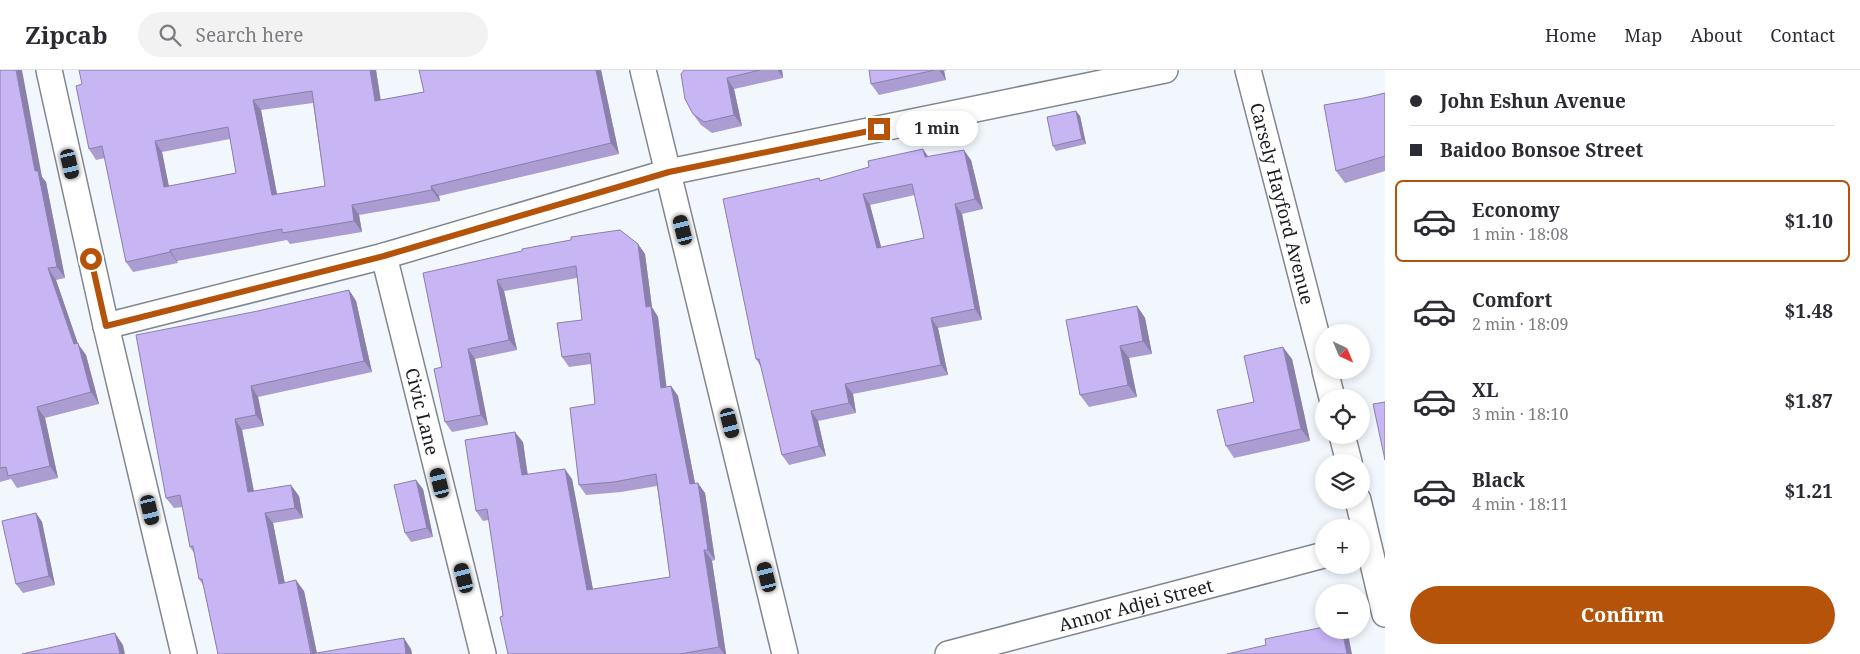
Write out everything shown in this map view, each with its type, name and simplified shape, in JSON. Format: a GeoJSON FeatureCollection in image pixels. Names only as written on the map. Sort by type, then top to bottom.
{"type":"FeatureCollection","features":[{"type":"Feature","properties":{"kind":"street"},"geometry":{"type":"LineString","coordinates":[[48,70],[106,326],[184,654]]}},
{"type":"Feature","properties":{"kind":"street"},"geometry":{"type":"LineString","coordinates":[[643,70],[785,654]]}},
{"type":"Feature","properties":{"kind":"street"},"geometry":{"type":"LineString","coordinates":[[106,326],[384,256],[669,172],[1165,70]]}},
{"type":"Feature","properties":{"kind":"street","name":"Carsely Hayford Avenue"},"geometry":{"type":"LineString","coordinates":[[1248,70],[1315,329]]}},
{"type":"Feature","properties":{"kind":"street","name":"Civic Lane"},"geometry":{"type":"LineString","coordinates":[[384,256],[483,654]]}},
{"type":"Feature","properties":{"kind":"street","name":"Annor Adjei Street"},"geometry":{"type":"LineString","coordinates":[[948,654],[1315,557]]}},
{"type":"Feature","properties":{"kind":"street"},"geometry":{"type":"LineString","coordinates":[[1370,562],[1385,614]]}},
{"type":"Feature","properties":{"kind":"building"},"geometry":{"type":"Polygon","coordinates":[[[0,70],[16,70],[35,171],[38,171],[57,267],[48,268],[74,344],[78,343],[91,392],[37,407],[50,466],[8,476],[6,467],[0,468],[0,70]]]}},
{"type":"Feature","properties":{"kind":"building"},"geometry":{"type":"Polygon","coordinates":[[[79,70],[370,70],[375,101],[424,92],[419,70],[596,70],[611,143],[431,186],[432,190],[352,205],[354,221],[282,233],[282,229],[170,250],[170,252],[126,262],[102,146],[89,149],[76,86],[82,84],[79,70]],[[312,91],[253,100],[272,195],[325,186],[312,91]],[[228,127],[155,141],[164,187],[236,173],[228,127]]]}},
{"type":"Feature","properties":{"kind":"building"},"geometry":{"type":"Polygon","coordinates":[[[684,70],[760,70],[727,78],[734,115],[704,122],[693,114],[685,99],[681,74],[684,70]]]}},
{"type":"Feature","properties":{"kind":"building"},"geometry":{"type":"Polygon","coordinates":[[[869,70],[935,70],[871,84],[869,70]]]}},
{"type":"Feature","properties":{"kind":"building"},"geometry":{"type":"Polygon","coordinates":[[[1385,93],[1385,156],[1336,171],[1324,105],[1385,93]]]}},
{"type":"Feature","properties":{"kind":"building"},"geometry":{"type":"Polygon","coordinates":[[[1076,111],[1082,139],[1053,146],[1047,117],[1076,111]]]}},
{"type":"Feature","properties":{"kind":"building"},"geometry":{"type":"Polygon","coordinates":[[[923,149],[925,157],[964,150],[975,199],[955,204],[975,309],[931,318],[941,365],[845,384],[849,403],[811,411],[819,446],[782,455],[759,359],[756,359],[723,199],[819,178],[820,181],[869,167],[868,161],[923,149]],[[912,184],[863,194],[877,248],[924,238],[912,184]]]}},
{"type":"Feature","properties":{"kind":"building"},"geometry":{"type":"Polygon","coordinates":[[[620,230],[638,244],[646,307],[651,306],[661,388],[671,386],[690,484],[698,483],[708,550],[704,550],[719,647],[680,654],[508,654],[500,617],[503,616],[487,509],[476,511],[465,440],[515,432],[522,475],[565,469],[587,590],[670,577],[656,474],[614,482],[579,485],[570,408],[595,404],[590,353],[562,357],[557,323],[582,320],[576,266],[497,280],[509,340],[468,349],[481,415],[445,422],[434,369],[442,367],[423,273],[522,251],[522,249],[571,240],[571,237],[620,230]]]}},
{"type":"Feature","properties":{"kind":"building"},"geometry":{"type":"Polygon","coordinates":[[[349,290],[364,361],[251,386],[256,415],[235,419],[248,492],[291,485],[295,508],[265,513],[279,584],[296,580],[311,654],[218,654],[202,579],[199,579],[193,546],[190,547],[180,495],[166,498],[136,335],[258,311],[349,290]]]}},
{"type":"Feature","properties":{"kind":"building"},"geometry":{"type":"Polygon","coordinates":[[[1137,306],[1143,341],[1120,346],[1128,385],[1080,395],[1066,320],[1137,306]]]}},
{"type":"Feature","properties":{"kind":"building"},"geometry":{"type":"Polygon","coordinates":[[[1283,347],[1301,429],[1226,446],[1217,410],[1254,402],[1244,356],[1283,347]]]}},
{"type":"Feature","properties":{"kind":"building"},"geometry":{"type":"Polygon","coordinates":[[[1385,402],[1385,460],[1373,404],[1385,402]]]}},
{"type":"Feature","properties":{"kind":"building"},"geometry":{"type":"Polygon","coordinates":[[[416,480],[427,528],[405,533],[394,485],[416,480]]]}},
{"type":"Feature","properties":{"kind":"building"},"geometry":{"type":"Polygon","coordinates":[[[36,513],[49,576],[16,584],[2,521],[36,513]]]}},
{"type":"Feature","properties":{"kind":"building"},"geometry":{"type":"Polygon","coordinates":[[[1315,629],[1315,639],[1344,639],[1347,654],[1227,654],[1266,645],[1265,639],[1315,629]]]}},
{"type":"Feature","properties":{"kind":"building"},"geometry":{"type":"Polygon","coordinates":[[[115,633],[120,654],[22,654],[115,633]]]}},
{"type":"Feature","properties":{"kind":"building"},"geometry":{"type":"Polygon","coordinates":[[[404,638],[406,654],[311,654],[404,638]]]}},
{"type":"Feature","properties":{"kind":"route"},"geometry":{"type":"LineString","coordinates":[[91,259],[106,326],[384,256],[669,172],[879,129]]}}]}
